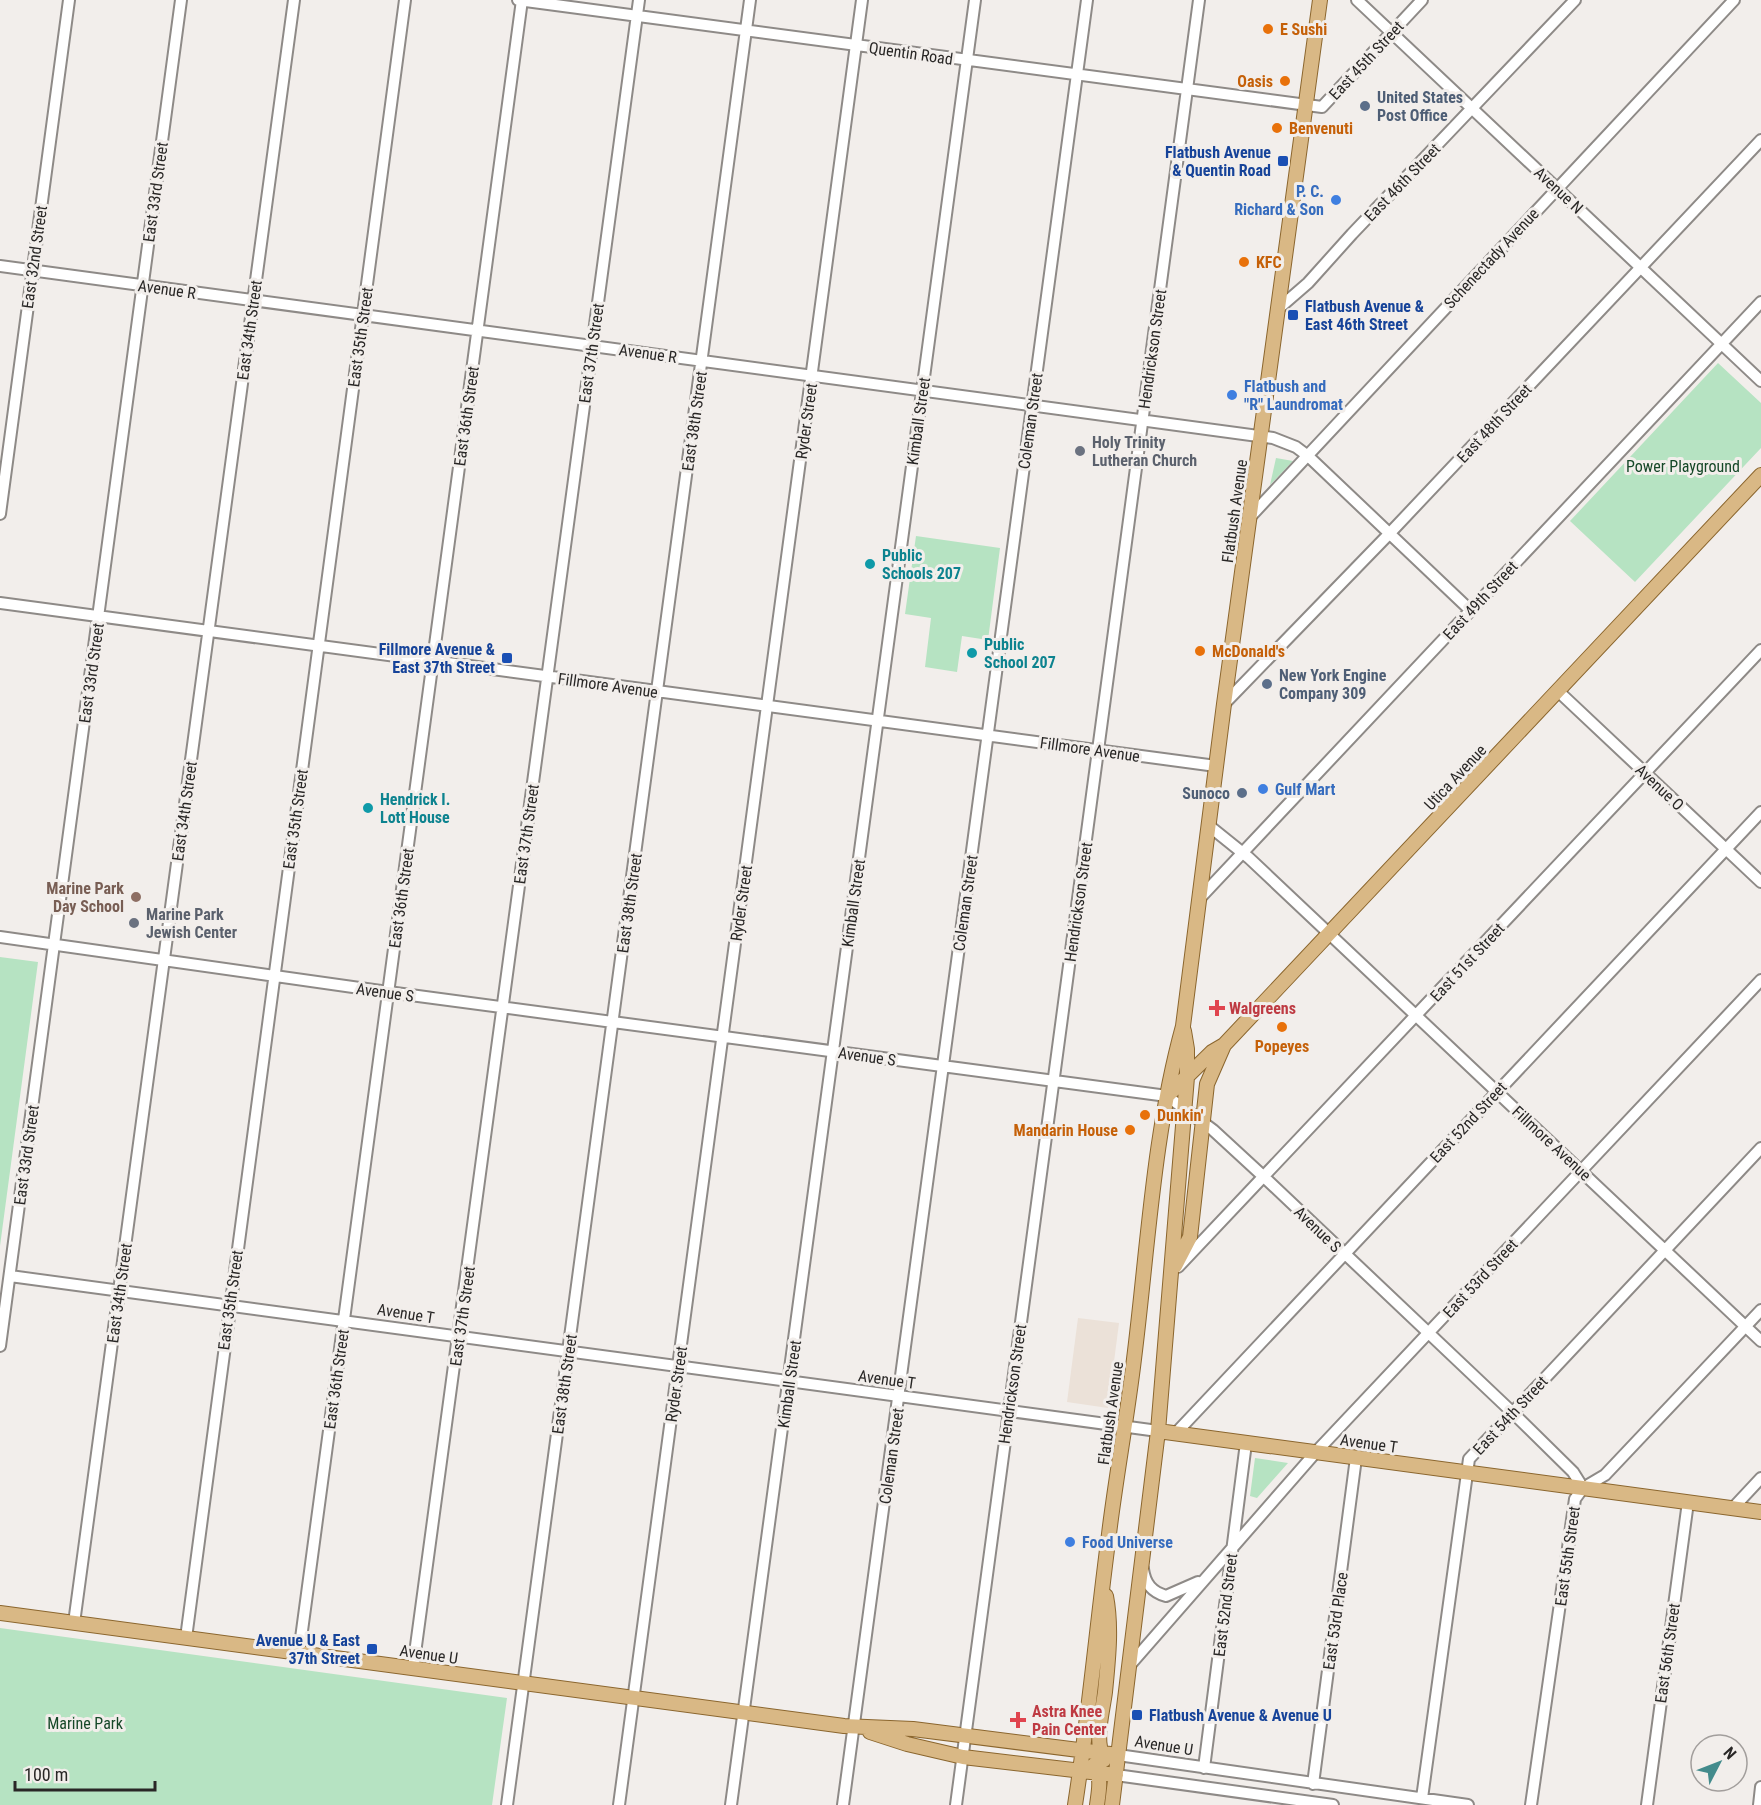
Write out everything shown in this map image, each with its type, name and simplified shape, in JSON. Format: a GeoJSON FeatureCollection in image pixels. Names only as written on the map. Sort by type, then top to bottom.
{"type":"FeatureCollection","features":[{"type":"Feature","properties":{"kind":"main road","name":"Flatbush Avenue"},"geometry":{"type":"LineString","coordinates":[[1075,1805],[1135,1356],[1144,1255],[1172,1064],[1183,1026],[1224,704],[1320,0]]}},
{"type":"Feature","properties":{"kind":"main road","name":"Utica Avenue"},"geometry":{"type":"LineString","coordinates":[[1167,1096],[1212,1052],[1224,1045],[1761,475]]}},
{"type":"Feature","properties":{"kind":"main road","name":"Flatbush Avenue"},"geometry":{"type":"LineString","coordinates":[[1112,1805],[1158,1431],[1187,1077],[1187,1049],[1183,1026]]}},
{"type":"Feature","properties":{"kind":"main road"},"geometry":{"type":"LineString","coordinates":[[1172,1273],[1190,1237],[1207,1084],[1224,1045]]}},
{"type":"Feature","properties":{"kind":"main road","name":"Avenue T"},"geometry":{"type":"LineString","coordinates":[[1158,1431],[1761,1512]]}},
{"type":"Feature","properties":{"kind":"main road"},"geometry":{"type":"LineString","coordinates":[[1103,1582],[1110,1615],[1105,1692],[1098,1746],[1108,1768],[1116,1775]]}},
{"type":"Feature","properties":{"kind":"main road","name":"Avenue U"},"geometry":{"type":"LineString","coordinates":[[0,1613],[854,1727],[913,1729],[1118,1755]]}},
{"type":"Feature","properties":{"kind":"main road","name":"Avenue U"},"geometry":{"type":"LineString","coordinates":[[854,1727],[907,1744],[963,1757],[1116,1775]]}},
{"type":"Feature","properties":{"kind":"main road"},"geometry":{"type":"LineString","coordinates":[[1083,1752],[1092,1761],[1098,1773],[1100,1784],[1097,1805]]}},
{"type":"Feature","properties":{"kind":"street","name":"East 32nd Street"},"geometry":{"type":"LineString","coordinates":[[0,514],[69,0]]}},
{"type":"Feature","properties":{"kind":"street","name":"East 33rd Street"},"geometry":{"type":"LineString","coordinates":[[0,1346],[182,0]]}},
{"type":"Feature","properties":{"kind":"street","name":"East 34th Street"},"geometry":{"type":"LineString","coordinates":[[74,1623],[294,0]]}},
{"type":"Feature","properties":{"kind":"street","name":"East 35th Street"},"geometry":{"type":"LineString","coordinates":[[186,1638],[405,0]]}},
{"type":"Feature","properties":{"kind":"street","name":"Quentin Road"},"geometry":{"type":"LineString","coordinates":[[521,0],[1304,105]]}},
{"type":"Feature","properties":{"kind":"street","name":"East 36th Street"},"geometry":{"type":"LineString","coordinates":[[299,1653],[521,0]]}},
{"type":"Feature","properties":{"kind":"street","name":"East 37th Street"},"geometry":{"type":"LineString","coordinates":[[413,1668],[639,0]]}},
{"type":"Feature","properties":{"kind":"street","name":"East 38th Street"},"geometry":{"type":"LineString","coordinates":[[507,1805],[750,0]]}},
{"type":"Feature","properties":{"kind":"street","name":"Ryder Street"},"geometry":{"type":"LineString","coordinates":[[619,1805],[862,0]]}},
{"type":"Feature","properties":{"kind":"street","name":"Kimball Street"},"geometry":{"type":"LineString","coordinates":[[731,1805],[975,0]]}},
{"type":"Feature","properties":{"kind":"street","name":"Coleman Street"},"geometry":{"type":"LineString","coordinates":[[843,1805],[1087,0]]}},
{"type":"Feature","properties":{"kind":"street","name":"Hendrickson Street"},"geometry":{"type":"LineString","coordinates":[[956,1805],[1199,0]]}},
{"type":"Feature","properties":{"kind":"street","name":"Avenue N"},"geometry":{"type":"LineString","coordinates":[[1358,0],[1761,381]]}},
{"type":"Feature","properties":{"kind":"street","name":"East 45th Street"},"geometry":{"type":"LineString","coordinates":[[1304,105],[1323,106],[1422,0]]}},
{"type":"Feature","properties":{"kind":"street","name":"East 46th Street"},"geometry":{"type":"LineString","coordinates":[[1278,309],[1308,283],[1575,0]]}},
{"type":"Feature","properties":{"kind":"street","name":"Schenectady Avenue"},"geometry":{"type":"LineString","coordinates":[[1250,517],[1734,0]]}},
{"type":"Feature","properties":{"kind":"street","name":"East 48th Street"},"geometry":{"type":"LineString","coordinates":[[1224,704],[1389,534],[1761,140]]}},
{"type":"Feature","properties":{"kind":"street","name":"Avenue R"},"geometry":{"type":"LineString","coordinates":[[0,266],[1261,437]]}},
{"type":"Feature","properties":{"kind":"street","name":"East 49th Street"},"geometry":{"type":"LineString","coordinates":[[1199,899],[1761,302]]}},
{"type":"Feature","properties":{"kind":"street"},"geometry":{"type":"LineString","coordinates":[[1261,437],[1285,441],[1308,456],[1470,610]]}},
{"type":"Feature","properties":{"kind":"street","name":"Fillmore Avenue"},"geometry":{"type":"LineString","coordinates":[[0,603],[1216,766]]}},
{"type":"Feature","properties":{"kind":"street","name":"East 51st Street"},"geometry":{"type":"LineString","coordinates":[[1172,1273],[1761,650]]}},
{"type":"Feature","properties":{"kind":"street","name":"Avenue O"},"geometry":{"type":"LineString","coordinates":[[1558,691],[1761,882]]}},
{"type":"Feature","properties":{"kind":"street","name":"East 52nd Street"},"geometry":{"type":"LineString","coordinates":[[1176,1432],[1761,812]]}},
{"type":"Feature","properties":{"kind":"street","name":"Fillmore Avenue"},"geometry":{"type":"LineString","coordinates":[[1208,825],[1243,852],[1761,1341]]}},
{"type":"Feature","properties":{"kind":"street","name":"Avenue S"},"geometry":{"type":"LineString","coordinates":[[0,937],[388,992],[1167,1096],[1202,1121],[1264,1177],[1512,1412],[1573,1472],[1583,1488]]}},
{"type":"Feature","properties":{"kind":"street","name":"East 53rd Street"},"geometry":{"type":"LineString","coordinates":[[1130,1665],[1316,1452],[1761,980]]}},
{"type":"Feature","properties":{"kind":"street","name":"East 54th Street"},"geometry":{"type":"LineString","coordinates":[[1422,1798],[1469,1459],[1761,1148]]}},
{"type":"Feature","properties":{"kind":"street","name":"Avenue T"},"geometry":{"type":"LineString","coordinates":[[9,1276],[1158,1431]]}},
{"type":"Feature","properties":{"kind":"street","name":"East 55th Street"},"geometry":{"type":"LineString","coordinates":[[1531,1805],[1575,1499],[1583,1488],[1605,1475],[1761,1310]]}},
{"type":"Feature","properties":{"kind":"street","name":"East 52nd Street"},"geometry":{"type":"LineString","coordinates":[[1204,1768],[1246,1443]]}},
{"type":"Feature","properties":{"kind":"street","name":"East 53rd Place"},"geometry":{"type":"LineString","coordinates":[[1313,1784],[1356,1458]]}},
{"type":"Feature","properties":{"kind":"street"},"geometry":{"type":"LineString","coordinates":[[1733,1508],[1761,1478]]}},
{"type":"Feature","properties":{"kind":"street","name":"East 56th Street"},"geometry":{"type":"LineString","coordinates":[[1647,1805],[1688,1502]]}},
{"type":"Feature","properties":{"kind":"street","name":"East 53rd Street"},"geometry":{"type":"LineString","coordinates":[[1142,1560],[1144,1580],[1156,1593],[1166,1596],[1178,1593],[1203,1579]]}},
{"type":"Feature","properties":{"kind":"street","name":"Avenue U"},"geometry":{"type":"LineString","coordinates":[[1118,1755],[1468,1805]]}},
{"type":"Feature","properties":{"kind":"street","name":"Avenue U"},"geometry":{"type":"LineString","coordinates":[[1116,1775],[1333,1805]]}},
{"type":"Feature","properties":{"kind":"street"},"geometry":{"type":"LineString","coordinates":[[1759,1805],[1761,1787]]}},
{"type":"Feature","properties":{"kind":"shaded area"},"geometry":{"type":"Polygon","coordinates":[[[1078,1318],[1119,1323],[1108,1408],[1067,1402],[1078,1318]]]}},
{"type":"Feature","properties":{"kind":"green space","name":"Power Playground"},"geometry":{"type":"Polygon","coordinates":[[[1718,363],[1761,403],[1761,448],[1635,582],[1570,521],[1718,363]]]}},
{"type":"Feature","properties":{"kind":"green space"},"geometry":{"type":"Polygon","coordinates":[[[1276,458],[1293,461],[1270,485],[1276,458]]]}},
{"type":"Feature","properties":{"kind":"green space"},"geometry":{"type":"Polygon","coordinates":[[[916,536],[1000,548],[988,640],[962,636],[957,672],[925,667],[931,618],[905,614],[916,536]]]}},
{"type":"Feature","properties":{"kind":"green space"},"geometry":{"type":"Polygon","coordinates":[[[0,957],[38,962],[0,1246],[0,957]]]}},
{"type":"Feature","properties":{"kind":"green space"},"geometry":{"type":"Polygon","coordinates":[[[1255,1458],[1288,1463],[1257,1498],[1250,1496],[1255,1458]]]}},
{"type":"Feature","properties":{"kind":"green space","name":"Marine Park"},"geometry":{"type":"Polygon","coordinates":[[[0,1628],[507,1698],[492,1805],[0,1805],[0,1628]]]}},
{"type":"Feature","properties":{"kind":"place","name":"E Sushi"},"geometry":{"type":"Point","coordinates":[1268,29]}},
{"type":"Feature","properties":{"kind":"place","name":"Oasis"},"geometry":{"type":"Point","coordinates":[1285,81]}},
{"type":"Feature","properties":{"kind":"place","name":"United States Post Office"},"geometry":{"type":"Point","coordinates":[1365,106]}},
{"type":"Feature","properties":{"kind":"place","name":"Benvenuti"},"geometry":{"type":"Point","coordinates":[1277,128]}},
{"type":"Feature","properties":{"kind":"place","name":"Flatbush Avenue & Quentin Road"},"geometry":{"type":"Point","coordinates":[1283,161]}},
{"type":"Feature","properties":{"kind":"place","name":"P. C. Richard & Son"},"geometry":{"type":"Point","coordinates":[1336,200]}},
{"type":"Feature","properties":{"kind":"place","name":"KFC"},"geometry":{"type":"Point","coordinates":[1244,262]}},
{"type":"Feature","properties":{"kind":"place","name":"Flatbush Avenue & East 46th Street"},"geometry":{"type":"Point","coordinates":[1293,315]}},
{"type":"Feature","properties":{"kind":"place","name":"Flatbush and \"R\" Laundromat"},"geometry":{"type":"Point","coordinates":[1232,395]}},
{"type":"Feature","properties":{"kind":"place","name":"Holy Trinity Lutheran Church"},"geometry":{"type":"Point","coordinates":[1080,451]}},
{"type":"Feature","properties":{"kind":"place","name":"Public Schools 207"},"geometry":{"type":"Point","coordinates":[870,564]}},
{"type":"Feature","properties":{"kind":"place","name":"McDonald's"},"geometry":{"type":"Point","coordinates":[1200,651]}},
{"type":"Feature","properties":{"kind":"place","name":"Public School 207"},"geometry":{"type":"Point","coordinates":[972,653]}},
{"type":"Feature","properties":{"kind":"place","name":"Fillmore Avenue & East 37th Street"},"geometry":{"type":"Point","coordinates":[507,658]}},
{"type":"Feature","properties":{"kind":"place","name":"New York Engine Company 309"},"geometry":{"type":"Point","coordinates":[1267,684]}},
{"type":"Feature","properties":{"kind":"place","name":"Gulf Mart"},"geometry":{"type":"Point","coordinates":[1263,789]}},
{"type":"Feature","properties":{"kind":"place","name":"Sunoco"},"geometry":{"type":"Point","coordinates":[1242,793]}},
{"type":"Feature","properties":{"kind":"place","name":"Hendrick I. Lott House"},"geometry":{"type":"Point","coordinates":[368,808]}},
{"type":"Feature","properties":{"kind":"place","name":"Marine Park Day School"},"geometry":{"type":"Point","coordinates":[136,897]}},
{"type":"Feature","properties":{"kind":"place","name":"Marine Park Jewish Center"},"geometry":{"type":"Point","coordinates":[134,923]}},
{"type":"Feature","properties":{"kind":"place","name":"Walgreens"},"geometry":{"type":"Point","coordinates":[1217,1008]}},
{"type":"Feature","properties":{"kind":"place","name":"Popeyes"},"geometry":{"type":"Point","coordinates":[1282,1027]}},
{"type":"Feature","properties":{"kind":"place","name":"Dunkin'"},"geometry":{"type":"Point","coordinates":[1145,1115]}},
{"type":"Feature","properties":{"kind":"place","name":"Mandarin House"},"geometry":{"type":"Point","coordinates":[1130,1130]}},
{"type":"Feature","properties":{"kind":"place","name":"Food Universe"},"geometry":{"type":"Point","coordinates":[1070,1542]}},
{"type":"Feature","properties":{"kind":"place","name":"Avenue U & East 37th Street"},"geometry":{"type":"Point","coordinates":[372,1649]}},
{"type":"Feature","properties":{"kind":"place","name":"Flatbush Avenue & Avenue U"},"geometry":{"type":"Point","coordinates":[1137,1715]}},
{"type":"Feature","properties":{"kind":"place","name":"Astra Knee Pain Center"},"geometry":{"type":"Point","coordinates":[1018,1720]}}]}
